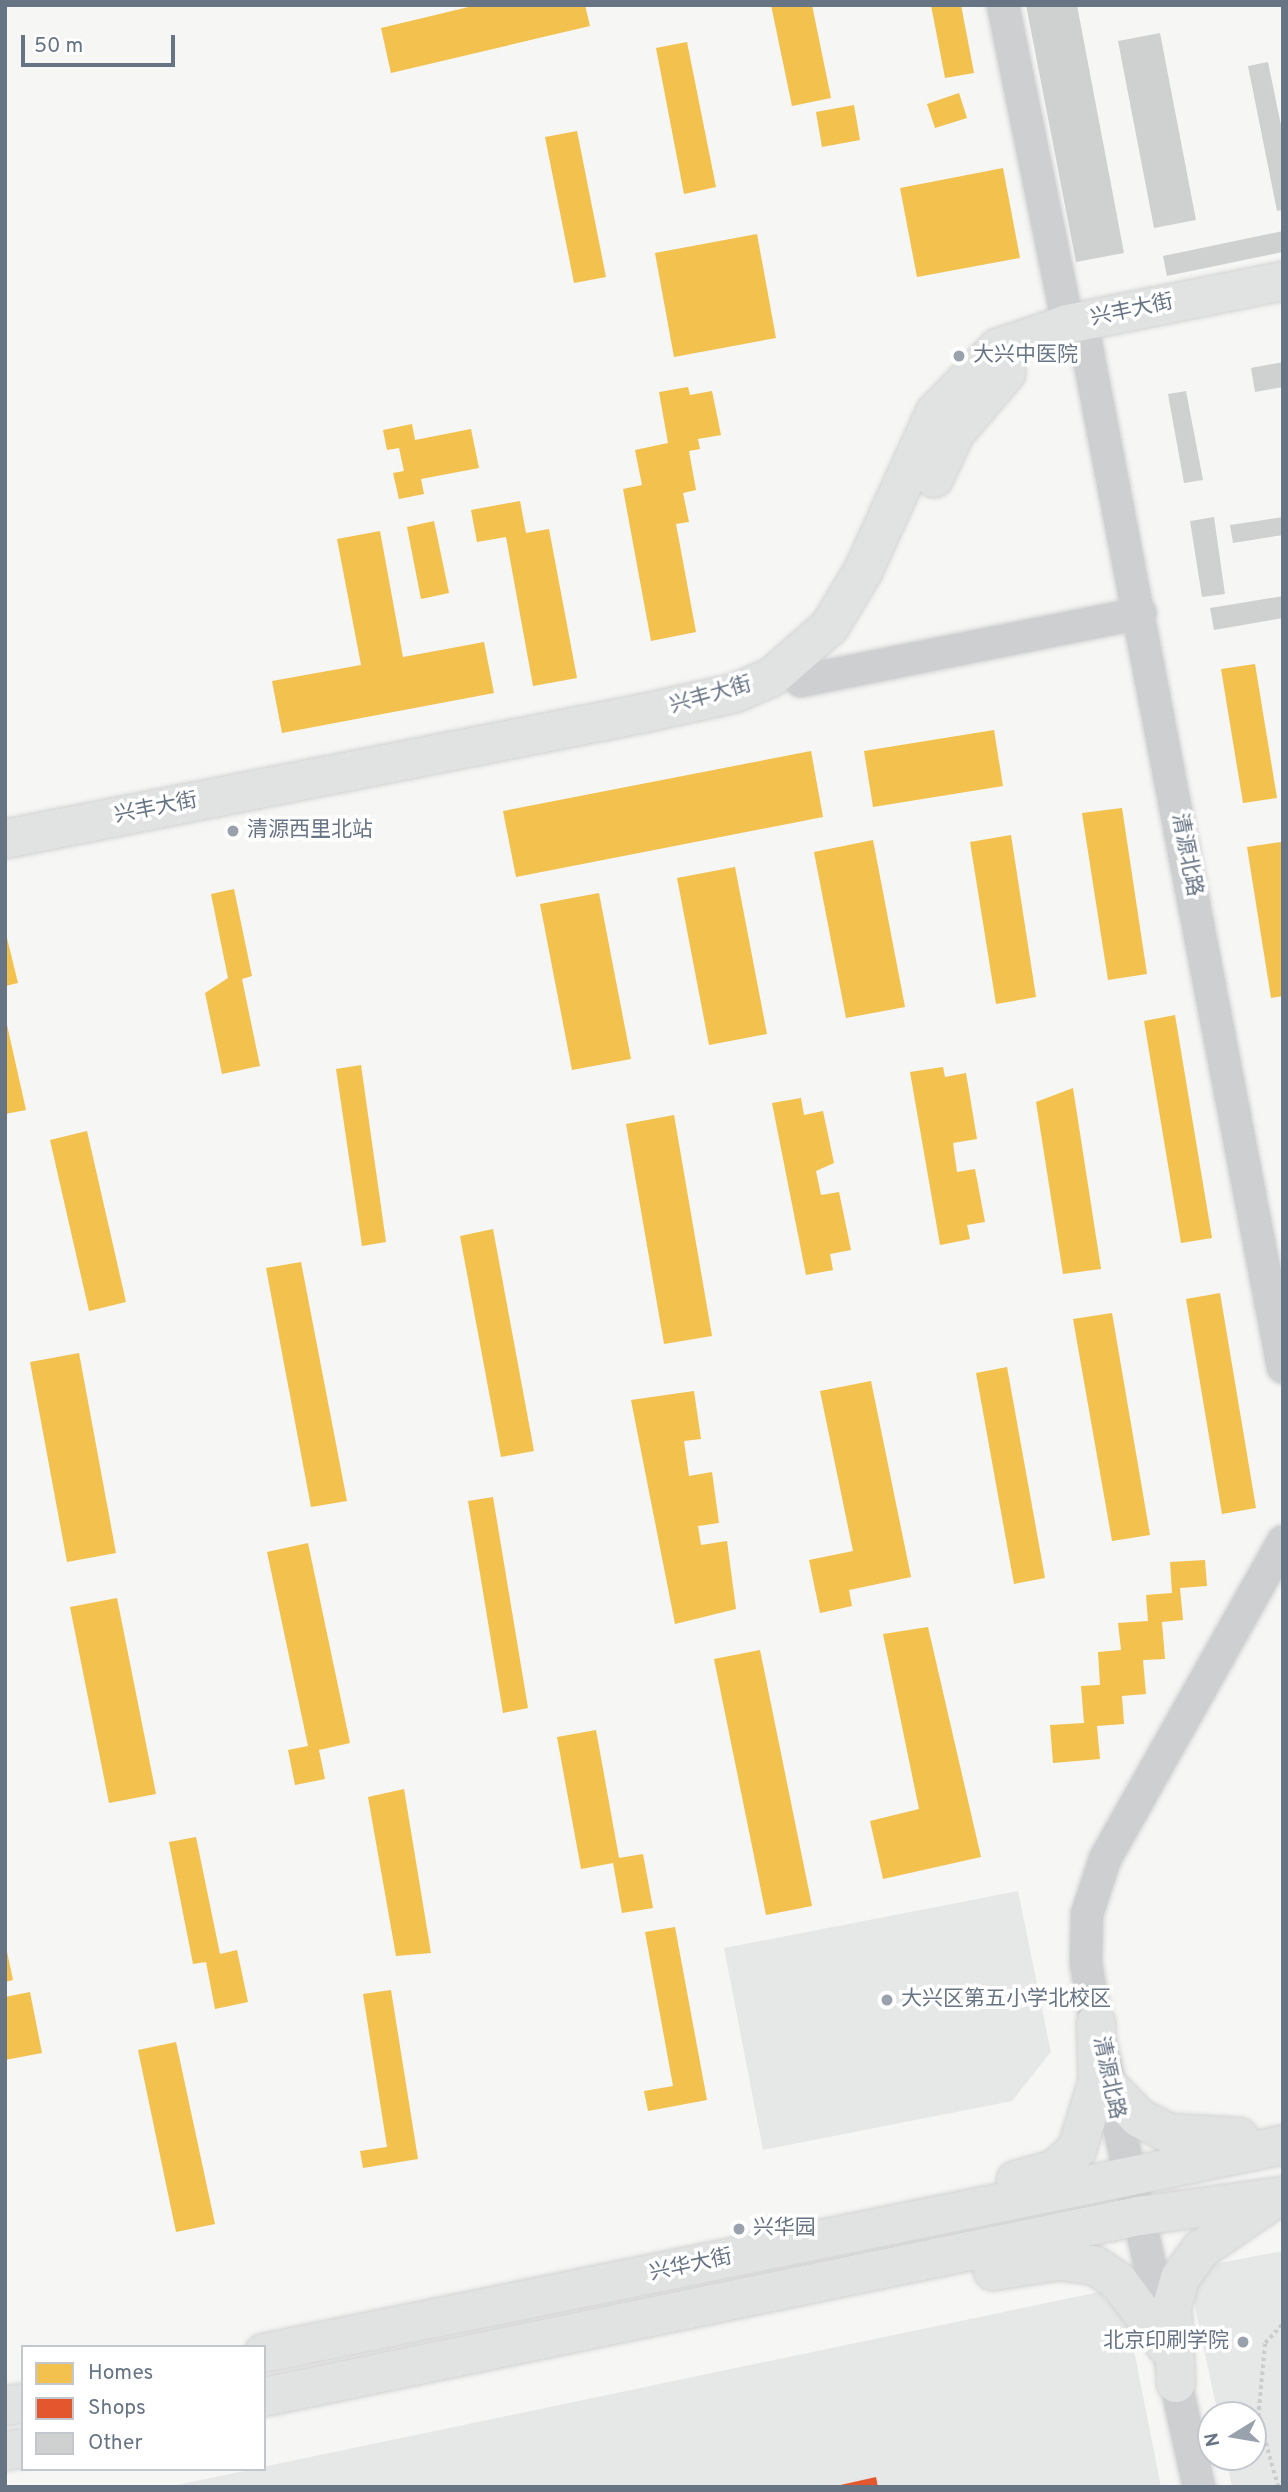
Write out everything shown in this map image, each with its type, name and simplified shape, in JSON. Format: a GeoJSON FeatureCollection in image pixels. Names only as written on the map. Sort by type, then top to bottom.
{"type":"FeatureCollection","features":[{"type":"Feature","properties":{"kind":"main road","name":"兴丰大街"},"geometry":{"type":"LineString","coordinates":[[5,865],[724,718],[802,681],[839,651],[868,614],[955,433],[991,386],[1017,365],[1077,334],[1283,281]]}},
{"type":"Feature","properties":{"kind":"main road","name":"兴丰大街"},"geometry":{"type":"LineString","coordinates":[[5,839],[735,693],[772,677],[830,626],[863,572],[935,413],[967,374],[998,348],[1283,303]]}},
{"type":"Feature","properties":{"kind":"main road"},"geometry":{"type":"LineString","coordinates":[[927,2218],[990,2187],[1054,2170],[1077,2149],[1098,2081],[1096,2023]]}},
{"type":"Feature","properties":{"kind":"main road"},"geometry":{"type":"LineString","coordinates":[[1111,2089],[1139,2118],[1169,2133],[1205,2140],[1283,2136]]}},
{"type":"Feature","properties":{"kind":"main road","name":"兴华大街"},"geometry":{"type":"LineString","coordinates":[[266,2353],[1283,2145]]}},
{"type":"Feature","properties":{"kind":"main road"},"geometry":{"type":"LineString","coordinates":[[1172,2366],[1172,2306],[1180,2278],[1200,2250],[1280,2197]]}},
{"type":"Feature","properties":{"kind":"main road","name":"兴华大街"},"geometry":{"type":"LineString","coordinates":[[266,2397],[1139,2216],[1280,2197]]}},
{"type":"Feature","properties":{"kind":"main road"},"geometry":{"type":"LineString","coordinates":[[915,2262],[972,2274],[1059,2261],[1094,2265],[1119,2282],[1172,2366]]}},
{"type":"Feature","properties":{"kind":"street","name":"清源北路"},"geometry":{"type":"LineString","coordinates":[[1003,5],[1140,613],[1283,1367]]}},
{"type":"Feature","properties":{"kind":"street"},"geometry":{"type":"LineString","coordinates":[[802,681],[1140,613]]}},
{"type":"Feature","properties":{"kind":"street","name":"清源北路"},"geometry":{"type":"LineString","coordinates":[[1199,2487],[1096,2023],[1086,1963],[1087,1914],[1105,1859],[1283,1542]]}},
{"type":"Feature","properties":{"kind":"path"},"geometry":{"type":"LineString","coordinates":[[1278,2487],[1258,2417],[1265,2343],[1283,2325]]}},
{"type":"Feature","properties":{"kind":"shaded area","name":"大兴区第五小学北校区"},"geometry":{"type":"Polygon","coordinates":[[[1018,1891],[1051,2052],[1012,2101],[763,2150],[724,1948],[1018,1891]]]}},
{"type":"Feature","properties":{"kind":"shaded area","name":"北京印刷学院"},"geometry":{"type":"Polygon","coordinates":[[[1283,2251],[1283,2487],[1232,2487],[1229,2471],[1267,2471],[1267,2401],[1215,2401],[1187,2269],[1283,2251]]]}},
{"type":"Feature","properties":{"kind":"shaded area"},"geometry":{"type":"Polygon","coordinates":[[[1099,2292],[1128,2320],[1161,2487],[167,2487],[243,2471],[266,2471],[266,2466],[1099,2292]]]}},
{"type":"Feature","properties":{"kind":"building: Homes"},"geometry":{"type":"Polygon","coordinates":[[[477,5],[585,5],[590,26],[391,73],[381,28],[477,5]]]}},
{"type":"Feature","properties":{"kind":"building: Homes"},"geometry":{"type":"Polygon","coordinates":[[[771,5],[812,5],[831,98],[792,106],[771,5]]]}},
{"type":"Feature","properties":{"kind":"building: Homes"},"geometry":{"type":"Polygon","coordinates":[[[931,5],[961,5],[974,73],[945,78],[931,5]]]}},
{"type":"Feature","properties":{"kind":"building: Homes"},"geometry":{"type":"Polygon","coordinates":[[[687,42],[716,187],[684,194],[656,48],[687,42]]]}},
{"type":"Feature","properties":{"kind":"building: Homes"},"geometry":{"type":"Polygon","coordinates":[[[959,93],[967,118],[935,128],[927,104],[959,93]]]}},
{"type":"Feature","properties":{"kind":"building: Homes"},"geometry":{"type":"Polygon","coordinates":[[[854,105],[860,140],[822,147],[816,112],[854,105]]]}},
{"type":"Feature","properties":{"kind":"building: Homes"},"geometry":{"type":"Polygon","coordinates":[[[577,131],[606,277],[574,283],[545,137],[577,131]]]}},
{"type":"Feature","properties":{"kind":"building: Homes"},"geometry":{"type":"Polygon","coordinates":[[[1003,168],[1020,258],[917,277],[900,188],[1003,168]]]}},
{"type":"Feature","properties":{"kind":"building: Homes"},"geometry":{"type":"Polygon","coordinates":[[[757,234],[776,338],[674,357],[655,253],[757,234]]]}},
{"type":"Feature","properties":{"kind":"building: Homes"},"geometry":{"type":"Polygon","coordinates":[[[688,387],[690,395],[712,391],[721,435],[698,439],[700,449],[689,451],[696,490],[683,493],[689,522],[676,524],[696,632],[651,641],[623,489],[642,485],[635,450],[668,443],[659,392],[688,387]]]}},
{"type":"Feature","properties":{"kind":"building: Homes"},"geometry":{"type":"Polygon","coordinates":[[[412,424],[415,440],[471,429],[479,468],[421,479],[424,494],[399,499],[393,473],[404,471],[399,448],[387,450],[383,430],[412,424]]]}},
{"type":"Feature","properties":{"kind":"building: Homes"},"geometry":{"type":"Polygon","coordinates":[[[520,501],[526,533],[549,529],[577,678],[533,686],[506,537],[477,542],[471,510],[520,501]]]}},
{"type":"Feature","properties":{"kind":"building: Homes"},"geometry":{"type":"Polygon","coordinates":[[[434,521],[449,593],[421,599],[407,527],[434,521]]]}},
{"type":"Feature","properties":{"kind":"building: Homes"},"geometry":{"type":"Polygon","coordinates":[[[380,531],[403,657],[484,642],[494,693],[282,733],[272,681],[361,665],[337,539],[380,531]]]}},
{"type":"Feature","properties":{"kind":"building: Homes"},"geometry":{"type":"Polygon","coordinates":[[[1255,664],[1277,798],[1243,803],[1221,669],[1255,664]]]}},
{"type":"Feature","properties":{"kind":"building: Homes"},"geometry":{"type":"Polygon","coordinates":[[[994,730],[1003,786],[873,807],[864,751],[994,730]]]}},
{"type":"Feature","properties":{"kind":"building: Homes"},"geometry":{"type":"Polygon","coordinates":[[[811,751],[823,817],[516,877],[503,811],[811,751]]]}},
{"type":"Feature","properties":{"kind":"building: Homes"},"geometry":{"type":"Polygon","coordinates":[[[1122,808],[1147,974],[1108,980],[1082,813],[1122,808]]]}},
{"type":"Feature","properties":{"kind":"building: Homes"},"geometry":{"type":"Polygon","coordinates":[[[1011,835],[1036,997],[996,1004],[970,842],[1011,835]]]}},
{"type":"Feature","properties":{"kind":"building: Homes"},"geometry":{"type":"Polygon","coordinates":[[[873,840],[905,1007],[846,1018],[814,852],[873,840]]]}},
{"type":"Feature","properties":{"kind":"building: Homes"},"geometry":{"type":"Polygon","coordinates":[[[1281,842],[1283,996],[1271,998],[1247,847],[1281,842]]]}},
{"type":"Feature","properties":{"kind":"building: Homes"},"geometry":{"type":"Polygon","coordinates":[[[735,867],[767,1034],[709,1045],[677,878],[735,867]]]}},
{"type":"Feature","properties":{"kind":"building: Homes"},"geometry":{"type":"Polygon","coordinates":[[[234,889],[252,976],[242,979],[260,1066],[222,1074],[205,993],[228,978],[211,894],[234,889]]]}},
{"type":"Feature","properties":{"kind":"building: Homes"},"geometry":{"type":"Polygon","coordinates":[[[599,893],[631,1059],[572,1070],[540,904],[599,893]]]}},
{"type":"Feature","properties":{"kind":"building: Homes"},"geometry":{"type":"Polygon","coordinates":[[[5,930],[18,983],[5,986],[5,930]]]}},
{"type":"Feature","properties":{"kind":"building: Homes"},"geometry":{"type":"Polygon","coordinates":[[[1175,1015],[1212,1238],[1181,1243],[1144,1021],[1175,1015]]]}},
{"type":"Feature","properties":{"kind":"building: Homes"},"geometry":{"type":"Polygon","coordinates":[[[5,1016],[26,1110],[5,1114],[5,1016]]]}},
{"type":"Feature","properties":{"kind":"building: Homes"},"geometry":{"type":"Polygon","coordinates":[[[361,1065],[386,1242],[362,1246],[336,1069],[361,1065]]]}},
{"type":"Feature","properties":{"kind":"building: Homes"},"geometry":{"type":"Polygon","coordinates":[[[943,1067],[945,1077],[966,1073],[977,1139],[953,1143],[957,1172],[975,1169],[985,1222],[967,1225],[970,1239],[940,1245],[910,1072],[943,1067]]]}},
{"type":"Feature","properties":{"kind":"building: Homes"},"geometry":{"type":"Polygon","coordinates":[[[1073,1088],[1101,1269],[1063,1274],[1036,1102],[1073,1088]]]}},
{"type":"Feature","properties":{"kind":"building: Homes"},"geometry":{"type":"Polygon","coordinates":[[[801,1098],[804,1115],[823,1111],[834,1163],[816,1171],[821,1195],[839,1192],[851,1250],[830,1254],[833,1270],[806,1275],[772,1103],[801,1098]]]}},
{"type":"Feature","properties":{"kind":"building: Homes"},"geometry":{"type":"Polygon","coordinates":[[[674,1115],[712,1336],[664,1344],[626,1124],[674,1115]]]}},
{"type":"Feature","properties":{"kind":"building: Homes"},"geometry":{"type":"Polygon","coordinates":[[[87,1131],[126,1302],[89,1311],[50,1140],[87,1131]]]}},
{"type":"Feature","properties":{"kind":"building: Homes"},"geometry":{"type":"Polygon","coordinates":[[[493,1229],[534,1451],[501,1457],[460,1236],[493,1229]]]}},
{"type":"Feature","properties":{"kind":"building: Homes"},"geometry":{"type":"Polygon","coordinates":[[[301,1262],[347,1501],[311,1507],[266,1268],[301,1262]]]}},
{"type":"Feature","properties":{"kind":"building: Homes"},"geometry":{"type":"Polygon","coordinates":[[[1220,1293],[1256,1508],[1222,1514],[1186,1299],[1220,1293]]]}},
{"type":"Feature","properties":{"kind":"building: Homes"},"geometry":{"type":"Polygon","coordinates":[[[1112,1313],[1150,1535],[1112,1541],[1073,1319],[1112,1313]]]}},
{"type":"Feature","properties":{"kind":"building: Homes"},"geometry":{"type":"Polygon","coordinates":[[[79,1353],[116,1553],[67,1562],[30,1362],[79,1353]]]}},
{"type":"Feature","properties":{"kind":"building: Homes"},"geometry":{"type":"Polygon","coordinates":[[[1007,1367],[1045,1578],[1014,1584],[976,1373],[1007,1367]]]}},
{"type":"Feature","properties":{"kind":"building: Homes"},"geometry":{"type":"Polygon","coordinates":[[[871,1381],[911,1577],[849,1590],[852,1606],[820,1613],[809,1560],[853,1551],[820,1391],[871,1381]]]}},
{"type":"Feature","properties":{"kind":"building: Homes"},"geometry":{"type":"Polygon","coordinates":[[[694,1391],[701,1439],[684,1441],[689,1476],[712,1472],[719,1523],[698,1526],[701,1545],[727,1541],[736,1609],[675,1624],[631,1400],[694,1391]]]}},
{"type":"Feature","properties":{"kind":"building: Homes"},"geometry":{"type":"Polygon","coordinates":[[[493,1497],[528,1708],[503,1713],[468,1501],[493,1497]]]}},
{"type":"Feature","properties":{"kind":"building: Homes"},"geometry":{"type":"Polygon","coordinates":[[[308,1543],[350,1743],[319,1750],[325,1779],[295,1785],[288,1750],[308,1746],[267,1552],[308,1543]]]}},
{"type":"Feature","properties":{"kind":"building: Homes"},"geometry":{"type":"Polygon","coordinates":[[[1205,1560],[1207,1586],[1180,1588],[1183,1620],[1162,1622],[1165,1659],[1143,1660],[1146,1694],[1122,1696],[1124,1724],[1097,1726],[1100,1759],[1053,1763],[1050,1725],[1084,1723],[1081,1686],[1100,1685],[1098,1652],[1121,1650],[1118,1623],[1148,1621],[1146,1595],[1172,1593],[1170,1562],[1205,1560]]]}},
{"type":"Feature","properties":{"kind":"building: Homes"},"geometry":{"type":"Polygon","coordinates":[[[117,1598],[156,1794],[109,1803],[70,1607],[117,1598]]]}},
{"type":"Feature","properties":{"kind":"building: Homes"},"geometry":{"type":"Polygon","coordinates":[[[928,1627],[981,1857],[883,1879],[870,1821],[919,1809],[883,1634],[928,1627]]]}},
{"type":"Feature","properties":{"kind":"building: Homes"},"geometry":{"type":"Polygon","coordinates":[[[760,1650],[812,1906],[766,1915],[714,1659],[760,1650]]]}},
{"type":"Feature","properties":{"kind":"building: Homes"},"geometry":{"type":"Polygon","coordinates":[[[596,1730],[619,1858],[643,1854],[653,1908],[622,1913],[613,1863],[581,1869],[557,1737],[596,1730]]]}},
{"type":"Feature","properties":{"kind":"building: Homes"},"geometry":{"type":"Polygon","coordinates":[[[404,1789],[431,1953],[396,1956],[368,1797],[404,1789]]]}},
{"type":"Feature","properties":{"kind":"building: Homes"},"geometry":{"type":"Polygon","coordinates":[[[196,1837],[220,1954],[237,1950],[248,2002],[215,2009],[206,1962],[193,1964],[169,1842],[196,1837]]]}},
{"type":"Feature","properties":{"kind":"building: Homes"},"geometry":{"type":"Polygon","coordinates":[[[675,1927],[707,2100],[648,2111],[644,2091],[673,2086],[645,1932],[675,1927]]]}},
{"type":"Feature","properties":{"kind":"building: Homes"},"geometry":{"type":"Polygon","coordinates":[[[5,1948],[13,1980],[5,1982],[5,1948]]]}},
{"type":"Feature","properties":{"kind":"building: Homes"},"geometry":{"type":"Polygon","coordinates":[[[391,1990],[418,2159],[363,2168],[360,2151],[387,2147],[363,1994],[391,1990]]]}},
{"type":"Feature","properties":{"kind":"building: Homes"},"geometry":{"type":"Polygon","coordinates":[[[30,1992],[42,2053],[5,2060],[5,1997],[30,1992]]]}},
{"type":"Feature","properties":{"kind":"building: Homes"},"geometry":{"type":"Polygon","coordinates":[[[176,2042],[215,2224],[176,2232],[138,2050],[176,2042]]]}},
{"type":"Feature","properties":{"kind":"building: Shops"},"geometry":{"type":"Polygon","coordinates":[[[876,2477],[878,2487],[836,2486],[876,2477]]]}},
{"type":"Feature","properties":{"kind":"building: Other"},"geometry":{"type":"Polygon","coordinates":[[[1026,5],[1077,5],[1124,253],[1076,262],[1026,5]]]}},
{"type":"Feature","properties":{"kind":"building: Other"},"geometry":{"type":"Polygon","coordinates":[[[1160,33],[1196,220],[1154,228],[1118,41],[1160,33]]]}},
{"type":"Feature","properties":{"kind":"building: Other"},"geometry":{"type":"Polygon","coordinates":[[[1268,62],[1283,135],[1283,210],[1277,211],[1248,66],[1268,62]]]}},
{"type":"Feature","properties":{"kind":"building: Other"},"geometry":{"type":"Polygon","coordinates":[[[1283,231],[1283,252],[1167,276],[1163,256],[1283,231]]]}},
{"type":"Feature","properties":{"kind":"building: Other"},"geometry":{"type":"Polygon","coordinates":[[[1283,362],[1283,387],[1255,392],[1251,368],[1283,362]]]}},
{"type":"Feature","properties":{"kind":"building: Other"},"geometry":{"type":"Polygon","coordinates":[[[1186,391],[1203,480],[1184,483],[1168,394],[1186,391]]]}},
{"type":"Feature","properties":{"kind":"building: Other"},"geometry":{"type":"Polygon","coordinates":[[[1214,517],[1225,594],[1202,597],[1190,521],[1214,517]]]}},
{"type":"Feature","properties":{"kind":"building: Other"},"geometry":{"type":"Polygon","coordinates":[[[1283,517],[1283,535],[1233,543],[1230,525],[1283,517]]]}},
{"type":"Feature","properties":{"kind":"building: Other"},"geometry":{"type":"Polygon","coordinates":[[[1283,596],[1283,618],[1214,630],[1210,608],[1283,596]]]}},
{"type":"Feature","properties":{"kind":"place","name":"大兴中医院"},"geometry":{"type":"Point","coordinates":[959,356]}},
{"type":"Feature","properties":{"kind":"place","name":"清源西里北站"},"geometry":{"type":"Point","coordinates":[233,831]}},
{"type":"Feature","properties":{"kind":"place","name":"大兴区第五小学北校区"},"geometry":{"type":"Point","coordinates":[887,2000]}},
{"type":"Feature","properties":{"kind":"place","name":"兴华园"},"geometry":{"type":"Point","coordinates":[739,2229]}},
{"type":"Feature","properties":{"kind":"place","name":"北京印刷学院"},"geometry":{"type":"Point","coordinates":[1243,2342]}}]}
